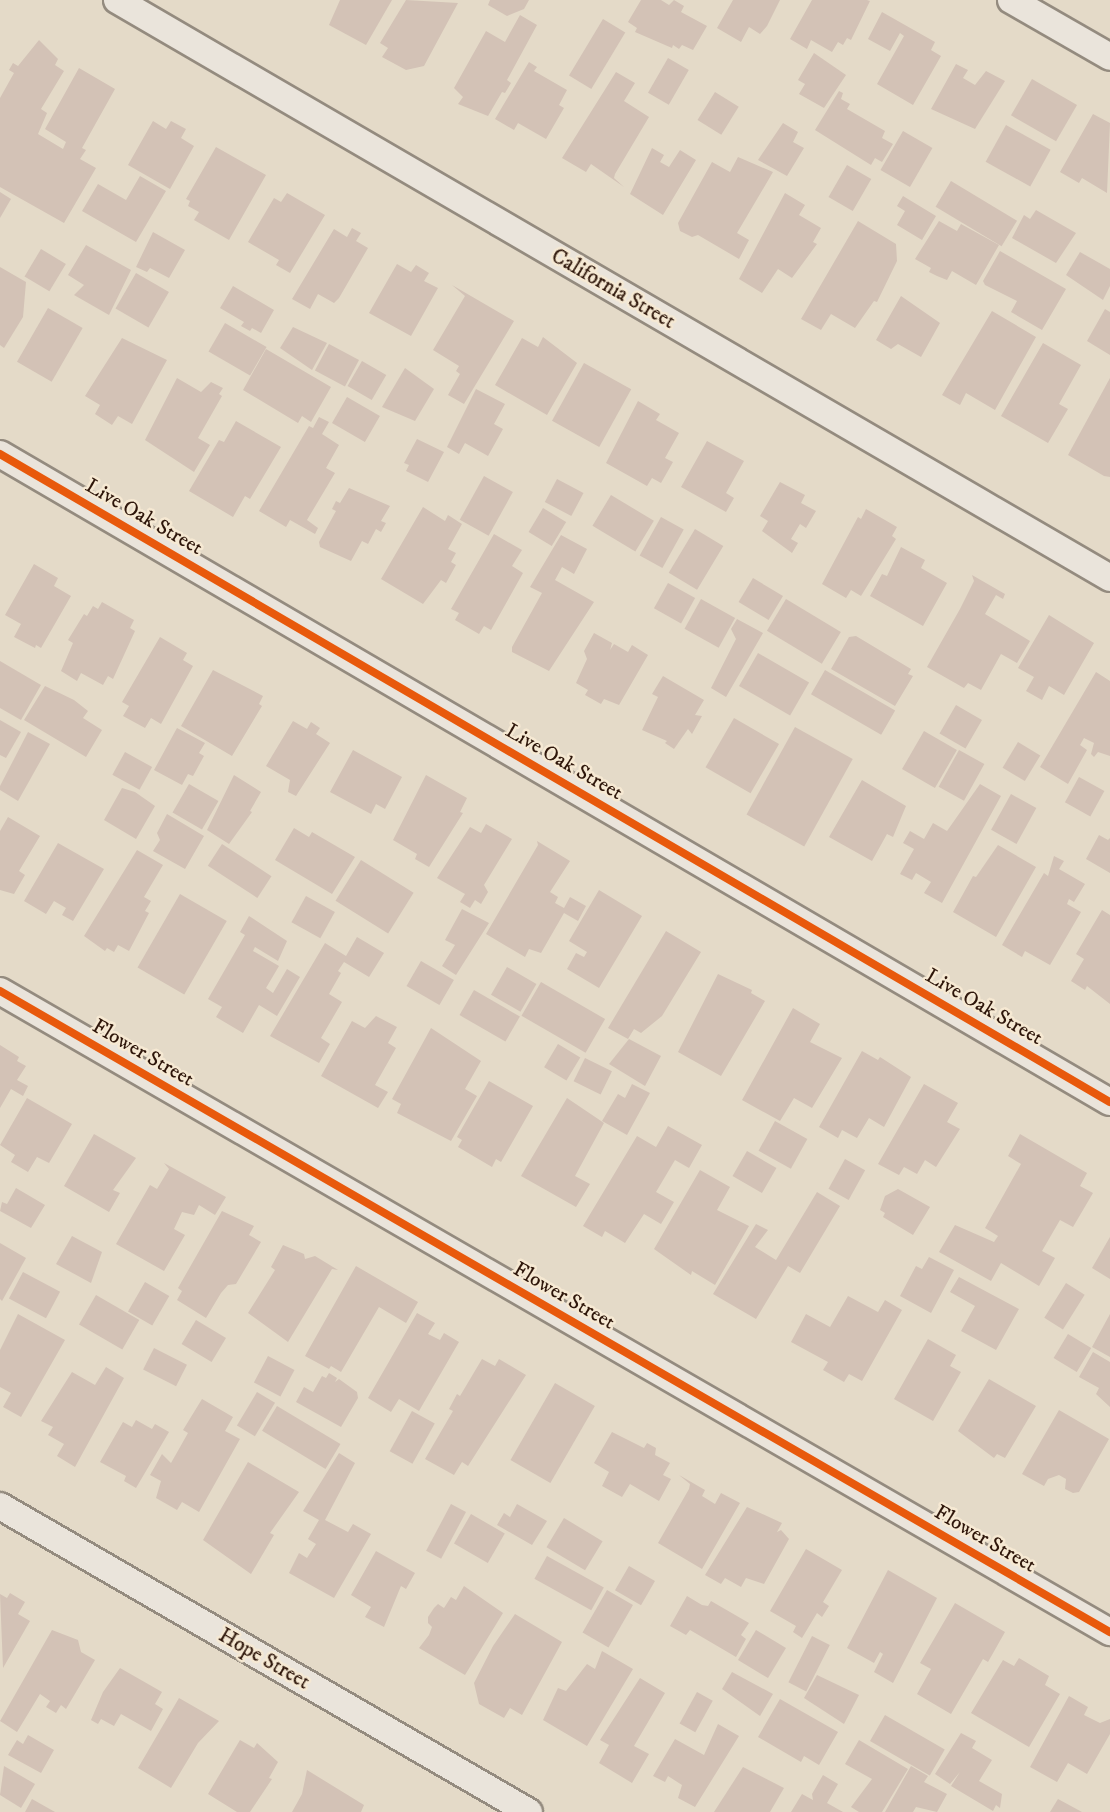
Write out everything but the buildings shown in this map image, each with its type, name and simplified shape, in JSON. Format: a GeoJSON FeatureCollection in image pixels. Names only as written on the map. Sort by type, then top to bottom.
{"type":"FeatureCollection","features":[{"type":"Feature","properties":{"kind":"street","name":"California Street"},"geometry":{"type":"LineString","coordinates":[[117,0],[1110,578]]}},
{"type":"Feature","properties":{"kind":"street"},"geometry":{"type":"LineString","coordinates":[[1011,0],[1110,57]]}},
{"type":"Feature","properties":{"kind":"street","name":"Live Oak Street"},"geometry":{"type":"LineString","coordinates":[[0,454],[1110,1102]]}},
{"type":"Feature","properties":{"kind":"street","name":"Flower Street"},"geometry":{"type":"LineString","coordinates":[[0,991],[1110,1632]]}},
{"type":"Feature","properties":{"kind":"street","name":"Hope Street"},"geometry":{"type":"LineString","coordinates":[[0,1506],[529,1812]]}},
{"type":"Feature","properties":{"kind":"cycle path"},"geometry":{"type":"LineString","coordinates":[[0,454],[1110,1102]]}},
{"type":"Feature","properties":{"kind":"cycle path"},"geometry":{"type":"LineString","coordinates":[[0,991],[1110,1632]]}}]}
